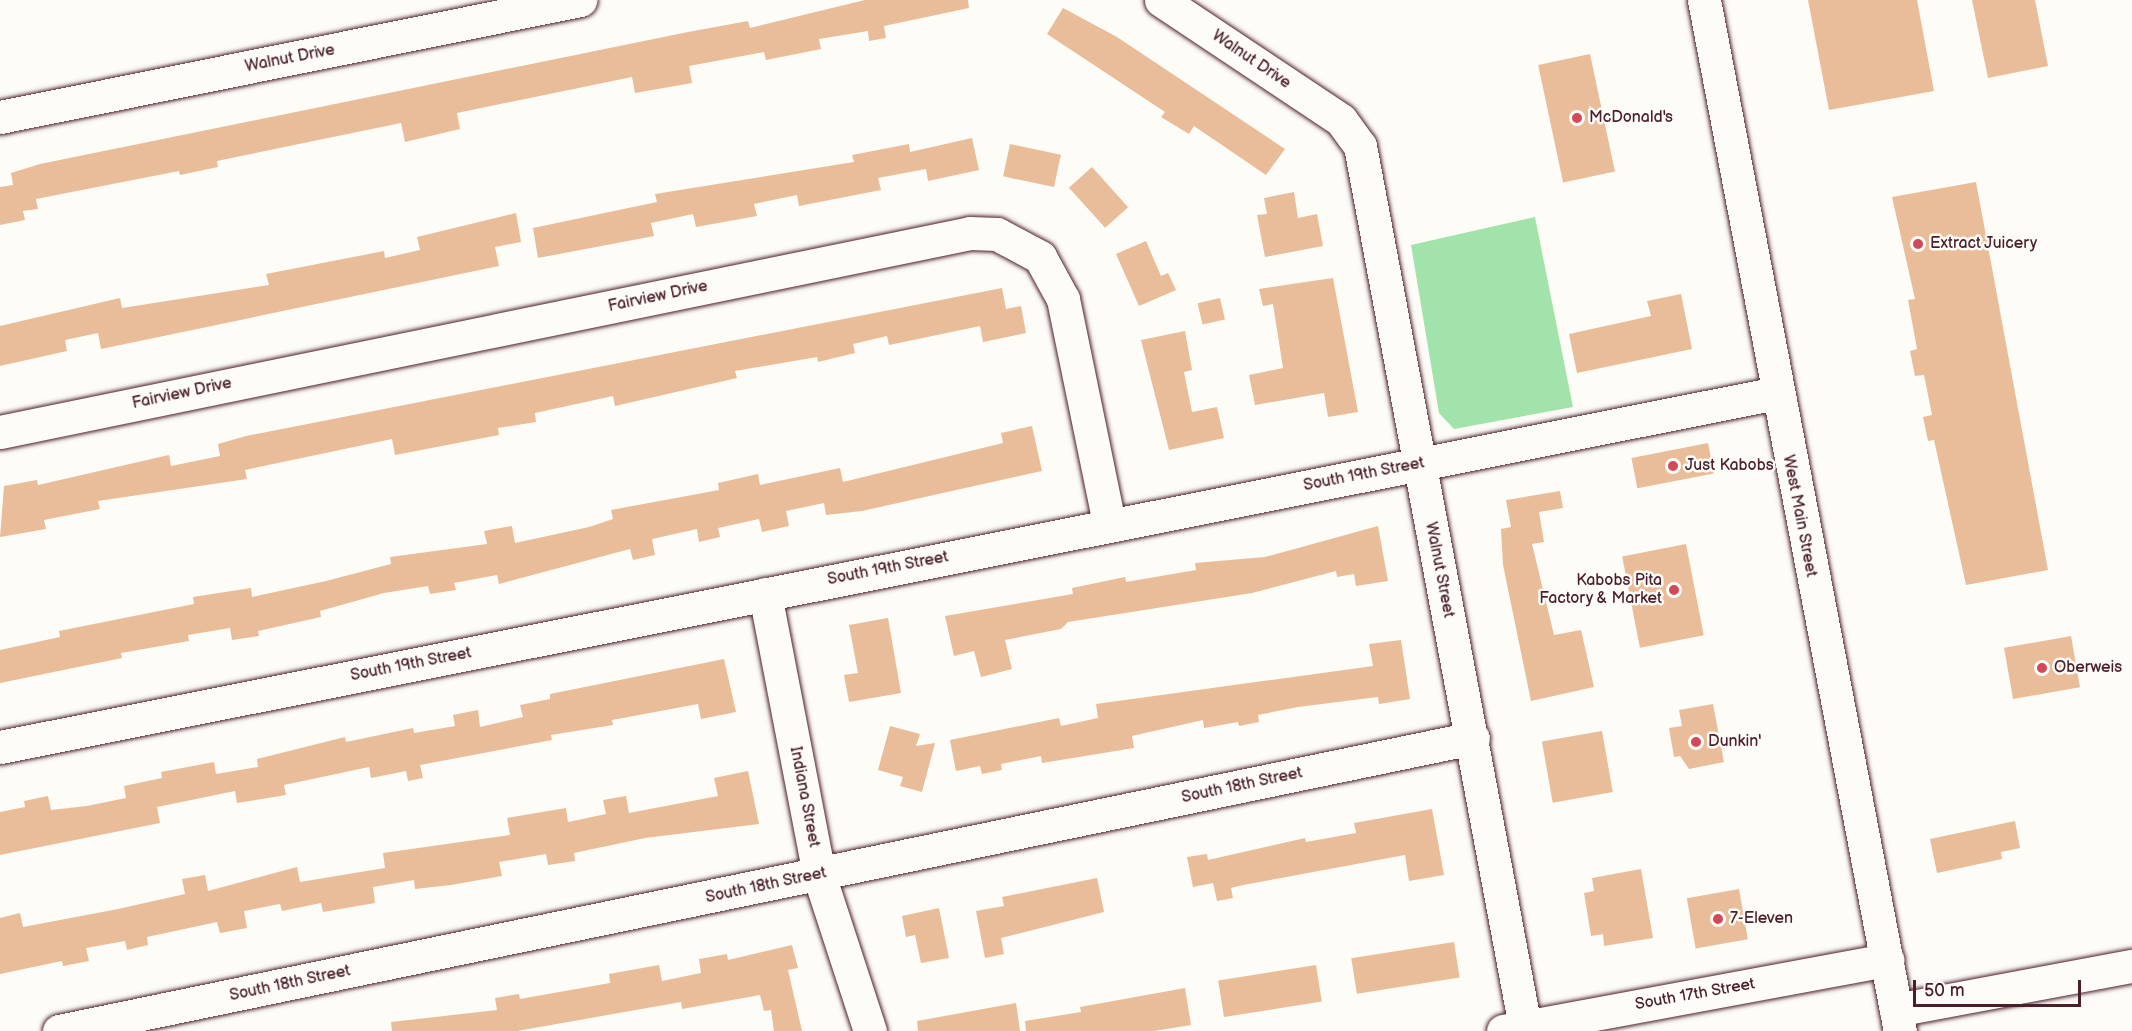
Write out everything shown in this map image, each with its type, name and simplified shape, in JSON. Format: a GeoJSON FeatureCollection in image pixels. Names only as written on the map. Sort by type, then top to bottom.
{"type":"FeatureCollection","features":[{"type":"Feature","properties":{"kind":"street","name":"Walnut Drive"},"geometry":{"type":"LineString","coordinates":[[0,117],[580,0]]}},
{"type":"Feature","properties":{"kind":"street","name":"Walnut Drive"},"geometry":{"type":"LineString","coordinates":[[1161,0],[1341,120]]}},
{"type":"Feature","properties":{"kind":"street","name":"West Main Street"},"geometry":{"type":"LineString","coordinates":[[1704,0],[1776,393],[1898,1020]]}},
{"type":"Feature","properties":{"kind":"street","name":"Walnut Street"},"geometry":{"type":"LineString","coordinates":[[1341,120],[1359,146],[1365,166],[1418,465],[1473,738],[1514,1029]]}},
{"type":"Feature","properties":{"kind":"street","name":"Fairview Drive"},"geometry":{"type":"LineString","coordinates":[[0,432],[970,233],[997,234],[1040,257],[1063,298],[1109,524]]}},
{"type":"Feature","properties":{"kind":"street","name":"South 19th Street"},"geometry":{"type":"LineString","coordinates":[[0,747],[1109,524],[1776,393]]}},
{"type":"Feature","properties":{"kind":"street","name":"Indiana Street"},"geometry":{"type":"LineString","coordinates":[[765,594],[819,875],[870,1031]]}},
{"type":"Feature","properties":{"kind":"street","name":"South 18th Street"},"geometry":{"type":"LineString","coordinates":[[59,1031],[1473,738]]}},
{"type":"Feature","properties":{"kind":"street","name":"South 17th Street"},"geometry":{"type":"LineString","coordinates":[[1514,1029],[1887,960]]}},
{"type":"Feature","properties":{"kind":"street"},"geometry":{"type":"LineString","coordinates":[[1898,1020],[2132,966]]}},
{"type":"Feature","properties":{"kind":"green space"},"geometry":{"type":"Polygon","coordinates":[[[1535,217],[1573,407],[1454,429],[1439,413],[1411,245],[1535,217]]]}},
{"type":"Feature","properties":{"kind":"building"},"geometry":{"type":"Polygon","coordinates":[[[865,0],[968,0],[969,8],[884,26],[886,38],[869,41],[868,31],[819,39],[821,49],[766,60],[764,52],[689,66],[692,83],[635,93],[632,77],[457,113],[460,129],[405,142],[401,123],[217,161],[218,167],[180,175],[179,171],[36,199],[38,209],[23,211],[25,220],[0,225],[0,187],[13,185],[11,173],[40,164],[688,32],[748,21],[750,28],[865,0]]]}},
{"type":"Feature","properties":{"kind":"building"},"geometry":{"type":"Polygon","coordinates":[[[1808,0],[1917,0],[1934,91],[1829,110],[1808,0]]]}},
{"type":"Feature","properties":{"kind":"building"},"geometry":{"type":"Polygon","coordinates":[[[1972,0],[2035,0],[2048,66],[1988,78],[1972,0]]]}},
{"type":"Feature","properties":{"kind":"building"},"geometry":{"type":"Polygon","coordinates":[[[1063,8],[1117,37],[1285,149],[1266,175],[1194,126],[1189,134],[1161,117],[1165,112],[1047,34],[1063,8]]]}},
{"type":"Feature","properties":{"kind":"building","name":"McDonald's"},"geometry":{"type":"Polygon","coordinates":[[[1590,54],[1615,171],[1563,182],[1538,65],[1590,54]]]}},
{"type":"Feature","properties":{"kind":"building"},"geometry":{"type":"Polygon","coordinates":[[[972,138],[979,170],[928,181],[926,169],[878,178],[881,190],[799,206],[797,195],[754,204],[757,216],[696,227],[693,214],[651,223],[654,236],[538,258],[533,228],[657,202],[655,194],[854,162],[852,155],[909,144],[910,152],[972,138]]]}},
{"type":"Feature","properties":{"kind":"building"},"geometry":{"type":"Polygon","coordinates":[[[1010,144],[1061,155],[1054,187],[1003,176],[1010,144]]]}},
{"type":"Feature","properties":{"kind":"building"},"geometry":{"type":"Polygon","coordinates":[[[1092,167],[1128,207],[1105,228],[1069,188],[1092,167]]]}},
{"type":"Feature","properties":{"kind":"building"},"geometry":{"type":"Polygon","coordinates":[[[1976,182],[2048,570],[1966,585],[1934,440],[1928,441],[1923,417],[1932,415],[1924,375],[1915,376],[1910,351],[1917,349],[1908,300],[1915,299],[1892,197],[1976,182]]]}},
{"type":"Feature","properties":{"kind":"building"},"geometry":{"type":"Polygon","coordinates":[[[1294,192],[1298,218],[1317,214],[1323,246],[1265,257],[1257,215],[1267,214],[1264,198],[1294,192]]]}},
{"type":"Feature","properties":{"kind":"building"},"geometry":{"type":"Polygon","coordinates":[[[516,213],[521,242],[495,247],[499,266],[101,349],[98,333],[65,340],[67,351],[0,366],[0,326],[120,298],[122,308],[269,285],[266,274],[384,251],[385,258],[420,250],[417,237],[516,213]]]}},
{"type":"Feature","properties":{"kind":"building"},"geometry":{"type":"Polygon","coordinates":[[[1146,241],[1161,276],[1168,273],[1176,290],[1139,306],[1116,254],[1146,241]]]}},
{"type":"Feature","properties":{"kind":"building"},"geometry":{"type":"Polygon","coordinates":[[[1333,278],[1358,412],[1328,417],[1324,393],[1255,405],[1249,375],[1283,368],[1273,304],[1263,306],[1259,289],[1333,278]]]}},
{"type":"Feature","properties":{"kind":"building"},"geometry":{"type":"Polygon","coordinates":[[[1002,288],[1006,309],[1021,306],[1026,333],[983,342],[980,326],[889,345],[887,336],[853,344],[855,353],[818,362],[817,357],[735,371],[737,378],[615,406],[613,396],[535,413],[536,422],[498,428],[499,435],[395,455],[392,439],[245,470],[247,479],[98,501],[100,509],[44,520],[46,529],[0,537],[4,486],[37,480],[38,485],[169,455],[171,466],[220,456],[218,444],[246,436],[1002,288]]]}},
{"type":"Feature","properties":{"kind":"building"},"geometry":{"type":"Polygon","coordinates":[[[1681,294],[1692,349],[1577,373],[1569,334],[1651,316],[1647,301],[1681,294]]]}},
{"type":"Feature","properties":{"kind":"building"},"geometry":{"type":"Polygon","coordinates":[[[1220,298],[1225,319],[1203,325],[1198,303],[1220,298]]]}},
{"type":"Feature","properties":{"kind":"building"},"geometry":{"type":"Polygon","coordinates":[[[1185,331],[1192,370],[1184,372],[1192,412],[1217,407],[1224,438],[1169,450],[1141,340],[1185,331]]]}},
{"type":"Feature","properties":{"kind":"building"},"geometry":{"type":"Polygon","coordinates":[[[1032,426],[1042,471],[862,511],[826,515],[824,503],[786,511],[789,526],[762,532],[759,519],[718,528],[720,537],[699,542],[697,529],[652,539],[655,555],[633,560],[630,549],[499,584],[497,575],[454,583],[456,590],[430,594],[428,586],[384,593],[320,611],[321,617],[258,631],[259,636],[232,640],[230,628],[188,635],[189,641],[121,653],[122,658],[0,683],[0,650],[60,637],[59,631],[194,604],[193,597],[251,588],[252,597],[326,581],[391,564],[390,557],[487,544],[484,531],[512,526],[515,543],[589,527],[613,519],[611,510],[719,490],[718,483],[758,474],[760,485],[840,468],[843,482],[1003,443],[1001,433],[1032,426]]]}},
{"type":"Feature","properties":{"kind":"building","name":"Just Kabobs"},"geometry":{"type":"Polygon","coordinates":[[[1708,443],[1714,473],[1637,488],[1631,458],[1708,443]]]}},
{"type":"Feature","properties":{"kind":"building"},"geometry":{"type":"Polygon","coordinates":[[[1560,491],[1563,508],[1539,512],[1544,542],[1532,544],[1554,635],[1581,630],[1594,687],[1531,701],[1503,565],[1501,529],[1511,527],[1506,500],[1560,491]]]}},
{"type":"Feature","properties":{"kind":"building"},"geometry":{"type":"Polygon","coordinates":[[[1378,526],[1388,581],[1356,586],[1354,574],[1337,577],[1336,571],[1252,593],[1068,622],[1061,629],[1005,640],[1012,669],[981,677],[974,651],[954,656],[945,616],[1073,594],[1072,588],[1125,577],[1126,582],[1196,570],[1195,563],[1265,557],[1378,526]]]}},
{"type":"Feature","properties":{"kind":"building"},"geometry":{"type":"Polygon","coordinates":[[[1686,544],[1704,635],[1640,648],[1622,556],[1686,544]]]}},
{"type":"Feature","properties":{"kind":"building"},"geometry":{"type":"Polygon","coordinates":[[[888,618],[901,693],[849,702],[844,675],[858,673],[849,625],[888,618]]]}},
{"type":"Feature","properties":{"kind":"building","name":"Oberweis"},"geometry":{"type":"Polygon","coordinates":[[[2071,636],[2080,687],[2013,699],[2004,648],[2071,636]]]}},
{"type":"Feature","properties":{"kind":"building"},"geometry":{"type":"Polygon","coordinates":[[[1401,640],[1410,699],[1379,704],[1378,697],[1298,707],[1258,715],[1259,722],[1239,726],[1238,722],[1204,728],[1203,720],[1132,736],[1134,748],[1042,763],[1041,756],[1001,764],[1002,770],[982,774],[980,766],[956,771],[950,740],[1059,718],[1061,726],[1098,718],[1096,704],[1373,666],[1369,644],[1401,640]]]}},
{"type":"Feature","properties":{"kind":"building"},"geometry":{"type":"Polygon","coordinates":[[[724,659],[736,712],[701,719],[698,704],[612,720],[613,725],[551,735],[552,740],[420,765],[423,778],[408,781],[406,771],[371,778],[369,767],[284,785],[286,795],[237,803],[235,791],[157,807],[160,823],[0,855],[0,812],[25,807],[24,801],[48,796],[51,810],[87,806],[126,798],[124,786],[162,778],[161,772],[214,762],[216,774],[258,767],[257,759],[345,737],[346,742],[413,728],[414,733],[455,726],[453,715],[478,710],[480,727],[523,717],[520,705],[550,699],[550,694],[724,659]]]}},
{"type":"Feature","properties":{"kind":"building","name":"Dunkin'"},"geometry":{"type":"Polygon","coordinates":[[[1713,704],[1724,762],[1689,769],[1680,756],[1674,757],[1669,728],[1682,726],[1679,710],[1713,704]]]}},
{"type":"Feature","properties":{"kind":"building"},"geometry":{"type":"Polygon","coordinates":[[[890,726],[920,734],[916,746],[935,743],[922,792],[900,786],[903,777],[878,770],[890,726]]]}},
{"type":"Feature","properties":{"kind":"building"},"geometry":{"type":"Polygon","coordinates":[[[1602,731],[1613,792],[1553,803],[1542,742],[1602,731]]]}},
{"type":"Feature","properties":{"kind":"building"},"geometry":{"type":"Polygon","coordinates":[[[748,771],[759,824],[645,838],[574,853],[575,861],[548,865],[546,854],[499,862],[502,876],[451,885],[415,889],[414,880],[373,887],[375,903],[323,912],[321,903],[282,911],[280,904],[244,911],[247,928],[220,933],[217,922],[147,937],[148,945],[127,950],[125,941],[86,948],[89,961],[63,966],[62,961],[0,974],[0,918],[20,913],[23,927],[118,909],[185,894],[182,879],[205,875],[208,891],[297,867],[300,882],[385,868],[383,853],[510,835],[507,818],[566,808],[568,822],[606,814],[603,800],[626,796],[629,813],[718,796],[714,778],[748,771]]]}},
{"type":"Feature","properties":{"kind":"building"},"geometry":{"type":"Polygon","coordinates":[[[1432,809],[1444,875],[1409,881],[1405,855],[1243,885],[1231,888],[1233,898],[1217,901],[1213,883],[1193,887],[1187,857],[1207,854],[1208,860],[1305,838],[1306,842],[1356,833],[1354,823],[1432,809]]]}},
{"type":"Feature","properties":{"kind":"building"},"geometry":{"type":"Polygon","coordinates":[[[2015,821],[2020,848],[2001,852],[2002,859],[1937,873],[1930,839],[2015,821]]]}},
{"type":"Feature","properties":{"kind":"building"},"geometry":{"type":"Polygon","coordinates":[[[1641,869],[1653,938],[1604,946],[1603,934],[1591,936],[1584,893],[1594,891],[1592,878],[1641,869]]]}},
{"type":"Feature","properties":{"kind":"building"},"geometry":{"type":"Polygon","coordinates":[[[1097,878],[1104,912],[1001,938],[1004,954],[985,958],[976,911],[1004,906],[1002,897],[1097,878]]]}},
{"type":"Feature","properties":{"kind":"building","name":"7-Eleven"},"geometry":{"type":"Polygon","coordinates":[[[1739,889],[1748,939],[1696,948],[1687,898],[1739,889]]]}},
{"type":"Feature","properties":{"kind":"building"},"geometry":{"type":"Polygon","coordinates":[[[939,908],[949,958],[921,963],[915,935],[906,937],[902,916],[939,908]]]}},
{"type":"Feature","properties":{"kind":"building"},"geometry":{"type":"Polygon","coordinates":[[[1454,942],[1460,978],[1357,994],[1351,958],[1454,942]]]}},
{"type":"Feature","properties":{"kind":"building"},"geometry":{"type":"Polygon","coordinates":[[[792,945],[798,968],[788,970],[802,1031],[774,1031],[771,1010],[764,1011],[760,995],[682,1009],[681,1002],[517,1031],[392,1031],[391,1022],[497,1010],[495,998],[519,994],[520,999],[610,983],[609,974],[659,965],[662,981],[701,973],[699,959],[727,954],[728,960],[792,945]]]}},
{"type":"Feature","properties":{"kind":"building"},"geometry":{"type":"Polygon","coordinates":[[[1316,965],[1322,1002],[1224,1017],[1218,980],[1316,965]]]}},
{"type":"Feature","properties":{"kind":"building"},"geometry":{"type":"Polygon","coordinates":[[[1185,988],[1191,1025],[1154,1031],[1026,1031],[1025,1021],[1081,1012],[1080,1007],[1185,988]]]}},
{"type":"Feature","properties":{"kind":"building"},"geometry":{"type":"Polygon","coordinates":[[[1016,1003],[1020,1031],[918,1031],[917,1021],[1016,1003]]]}},
{"type":"Feature","properties":{"kind":"place","name":"McDonald's"},"geometry":{"type":"Point","coordinates":[1577,118]}},
{"type":"Feature","properties":{"kind":"place","name":"Extract Juicery"},"geometry":{"type":"Point","coordinates":[1918,244]}},
{"type":"Feature","properties":{"kind":"place","name":"Just Kabobs"},"geometry":{"type":"Point","coordinates":[1673,466]}},
{"type":"Feature","properties":{"kind":"place","name":"Kabobs Pita Factory & Market"},"geometry":{"type":"Point","coordinates":[1674,590]}},
{"type":"Feature","properties":{"kind":"place","name":"Oberweis"},"geometry":{"type":"Point","coordinates":[2042,668]}},
{"type":"Feature","properties":{"kind":"place","name":"Dunkin'"},"geometry":{"type":"Point","coordinates":[1696,742]}},
{"type":"Feature","properties":{"kind":"place","name":"7-Eleven"},"geometry":{"type":"Point","coordinates":[1718,919]}}]}
